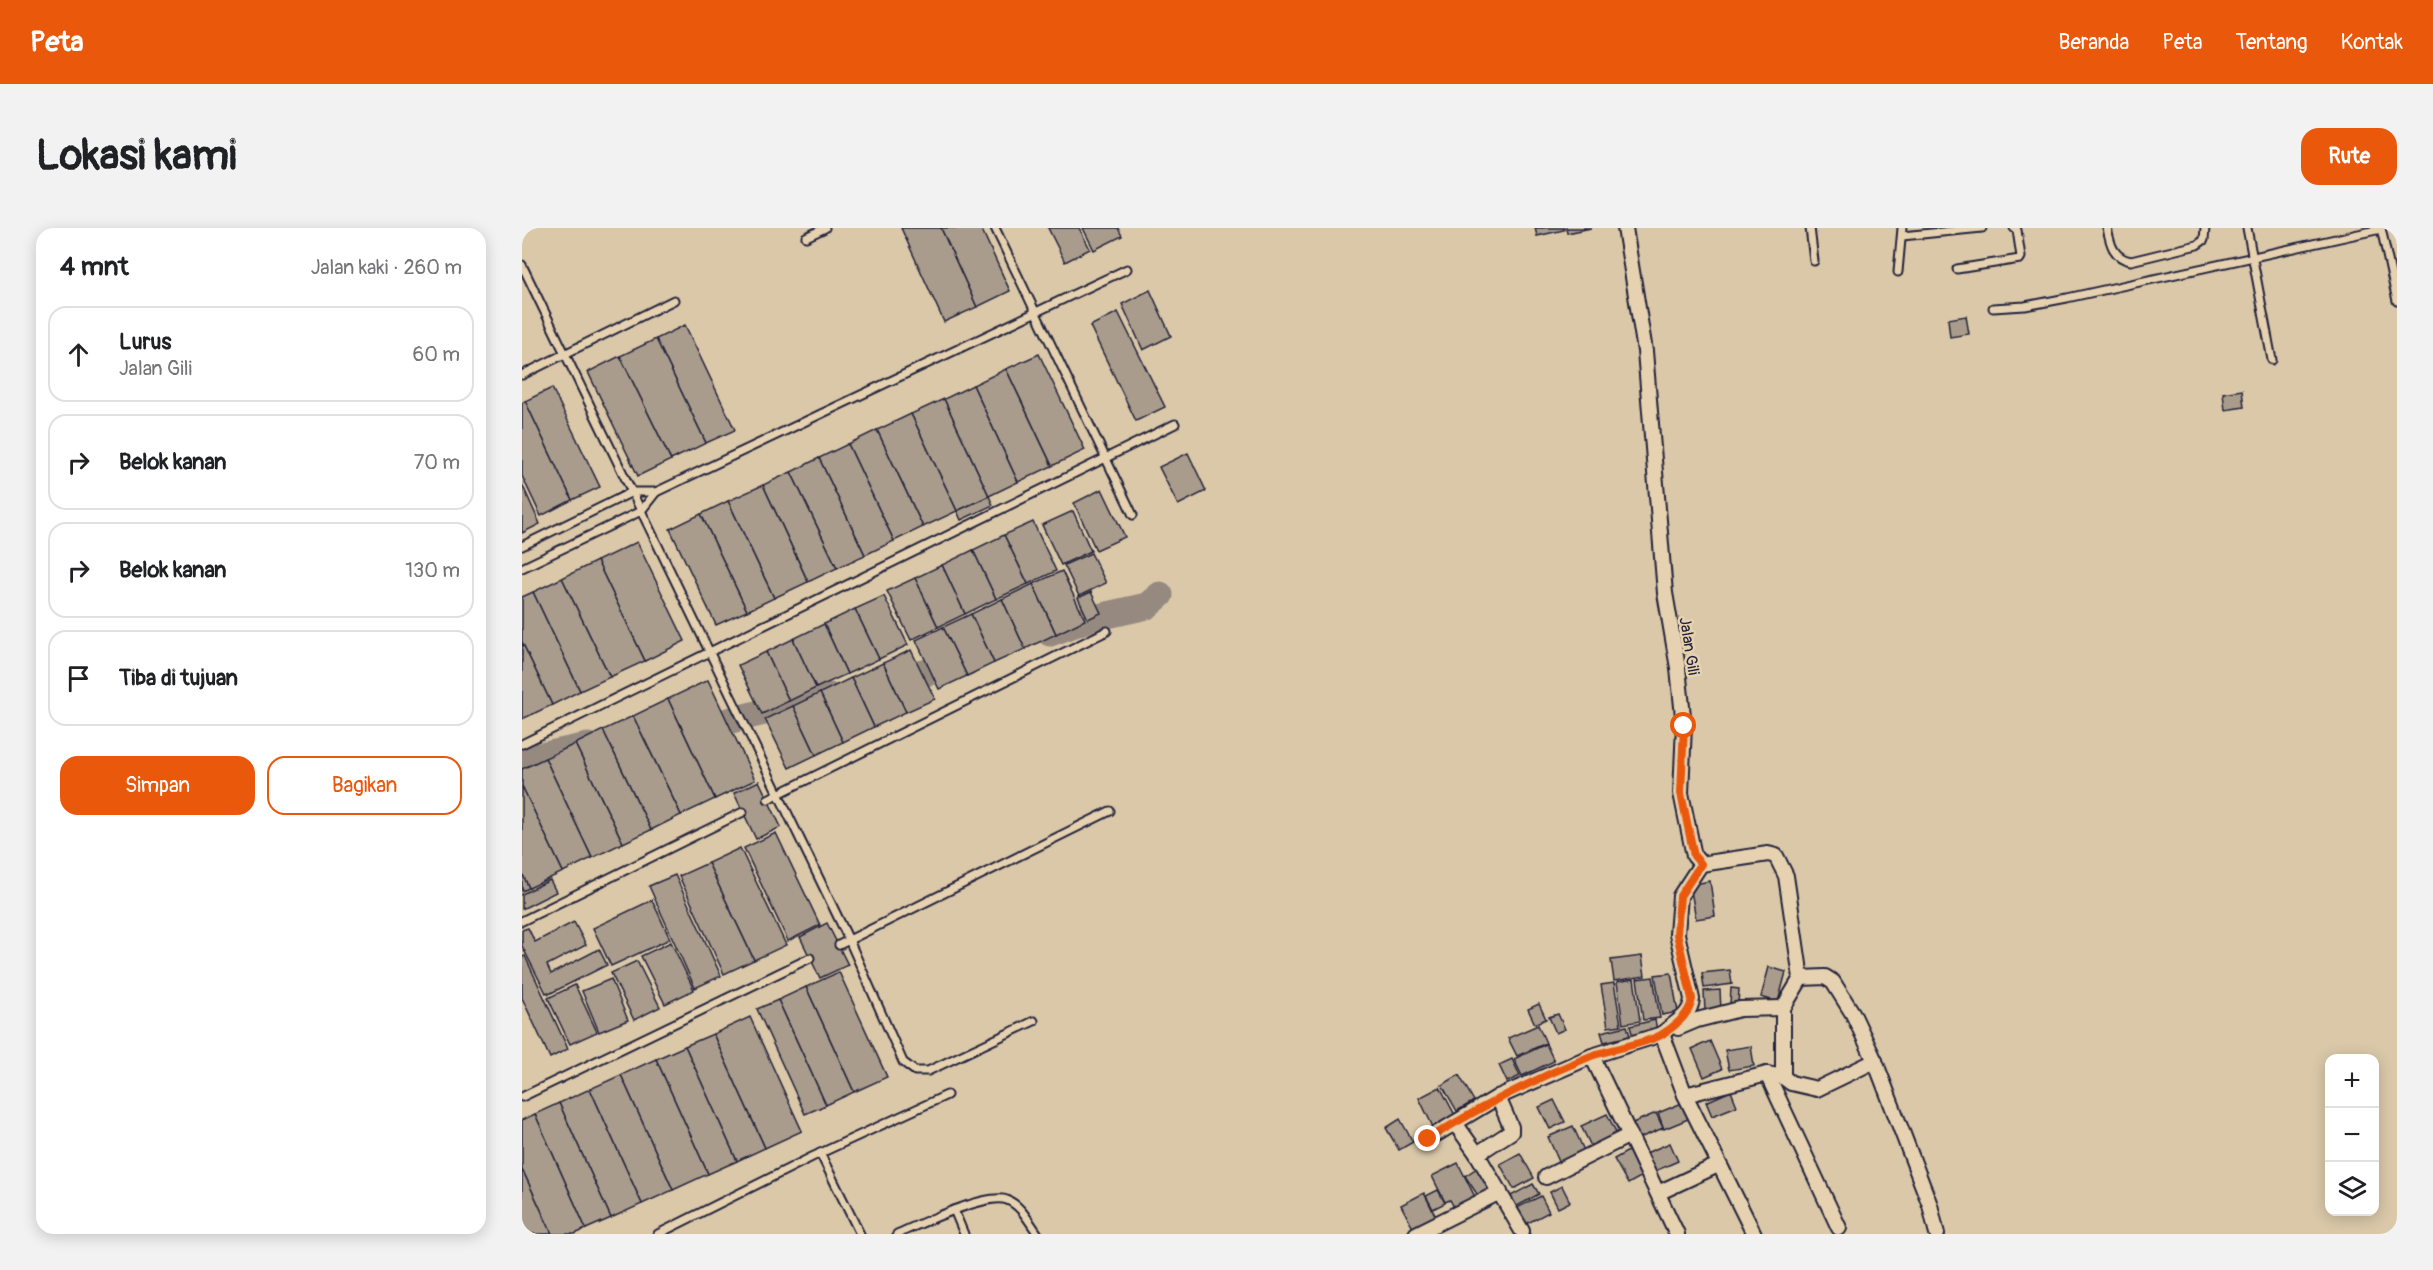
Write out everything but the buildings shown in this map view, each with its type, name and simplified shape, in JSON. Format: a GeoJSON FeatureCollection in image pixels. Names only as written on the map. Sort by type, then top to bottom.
{"type":"FeatureCollection","features":[{"type":"Feature","properties":{"kind":"street","name":"Jalan Gili"},"geometry":{"type":"LineString","coordinates":[[1625,228],[1645,351],[1665,593],[1678,668],[1684,726],[1681,793],[1694,856],[1701,864]]}},
{"type":"Feature","properties":{"kind":"street"},"geometry":{"type":"LineString","coordinates":[[1662,1034],[1687,1015],[1691,1009],[1692,999],[1677,934],[1680,896],[1701,864],[1768,854],[1776,856],[1786,876],[1801,978],[1784,1008],[1783,1077]]}},
{"type":"Feature","properties":{"kind":"street"},"geometry":{"type":"LineString","coordinates":[[1801,978],[1825,977],[1833,982],[1853,1014],[1875,1061],[1930,1205],[1936,1234]]}},
{"type":"Feature","properties":{"kind":"street"},"geometry":{"type":"LineString","coordinates":[[1428,1139],[1498,1097],[1592,1056],[1662,1034],[1697,1020],[1740,1009],[1784,1008]]}},
{"type":"Feature","properties":{"kind":"street"},"geometry":{"type":"LineString","coordinates":[[1662,1034],[1685,1095],[1754,1234]]}},
{"type":"Feature","properties":{"kind":"street"},"geometry":{"type":"LineString","coordinates":[[1592,1056],[1677,1234]]}},
{"type":"Feature","properties":{"kind":"street"},"geometry":{"type":"LineString","coordinates":[[1685,1095],[1767,1074],[1817,1089],[1875,1061]]}},
{"type":"Feature","properties":{"kind":"street"},"geometry":{"type":"LineString","coordinates":[[1767,1074],[1839,1228]]}},
{"type":"Feature","properties":{"kind":"street"},"geometry":{"type":"LineString","coordinates":[[1477,1154],[1511,1132],[1498,1097]]}},
{"type":"Feature","properties":{"kind":"street"},"geometry":{"type":"LineString","coordinates":[[1455,1122],[1477,1154],[1522,1231]]}},
{"type":"Feature","properties":{"kind":"street"},"geometry":{"type":"LineString","coordinates":[[1546,1177],[1630,1134]]}},
{"type":"Feature","properties":{"kind":"street"},"geometry":{"type":"LineString","coordinates":[[1658,1193],[1718,1165]]}},
{"type":"Feature","properties":{"kind":"street"},"geometry":{"type":"LineString","coordinates":[[1416,1234],[1500,1192]]}},
{"type":"Feature","properties":{"kind":"lane"},"geometry":{"type":"LineString","coordinates":[[806,237],[825,228]]}},
{"type":"Feature","properties":{"kind":"lane"},"geometry":{"type":"LineString","coordinates":[[995,228],[1133,515]]}},
{"type":"Feature","properties":{"kind":"lane"},"geometry":{"type":"LineString","coordinates":[[1810,228],[1814,261]]}},
{"type":"Feature","properties":{"kind":"lane"},"geometry":{"type":"LineString","coordinates":[[1898,272],[1902,232],[1982,228]]}},
{"type":"Feature","properties":{"kind":"lane"},"geometry":{"type":"LineString","coordinates":[[1957,269],[2020,259],[2022,257],[2017,230],[2014,228]]}},
{"type":"Feature","properties":{"kind":"lane"},"geometry":{"type":"LineString","coordinates":[[2107,228],[2110,246],[2115,253],[2124,260],[2131,261],[2198,245],[2204,240],[2205,228]]}},
{"type":"Feature","properties":{"kind":"lane"},"geometry":{"type":"LineString","coordinates":[[2247,228],[2272,360]]}},
{"type":"Feature","properties":{"kind":"lane"},"geometry":{"type":"LineString","coordinates":[[1993,308],[2025,306],[2127,283],[2169,277],[2381,228],[2397,302]]}},
{"type":"Feature","properties":{"kind":"lane"},"geometry":{"type":"LineString","coordinates":[[522,265],[849,940],[903,1062],[915,1071],[928,1071],[1034,1021]]}},
{"type":"Feature","properties":{"kind":"lane"},"geometry":{"type":"LineString","coordinates":[[522,546],[632,492],[656,492],[1127,269]]}},
{"type":"Feature","properties":{"kind":"lane"},"geometry":{"type":"LineString","coordinates":[[522,375],[674,300]]}},
{"type":"Feature","properties":{"kind":"lane"},"geometry":{"type":"LineString","coordinates":[[522,744],[1175,424]]}},
{"type":"Feature","properties":{"kind":"lane"},"geometry":{"type":"LineString","coordinates":[[522,568],[641,511],[656,492]]}},
{"type":"Feature","properties":{"kind":"lane"},"geometry":{"type":"LineString","coordinates":[[768,799],[1107,631]]}},
{"type":"Feature","properties":{"kind":"lane"},"geometry":{"type":"LineString","coordinates":[[522,921],[743,812]]}},
{"type":"Feature","properties":{"kind":"lane"},"geometry":{"type":"LineString","coordinates":[[838,945],[1110,812]]}},
{"type":"Feature","properties":{"kind":"lane"},"geometry":{"type":"LineString","coordinates":[[522,1097],[810,958]]}},
{"type":"Feature","properties":{"kind":"lane"},"geometry":{"type":"LineString","coordinates":[[658,1234],[820,1153],[947,1095]]}},
{"type":"Feature","properties":{"kind":"lane"},"geometry":{"type":"LineString","coordinates":[[820,1153],[860,1234]]}},
{"type":"Feature","properties":{"kind":"lane"},"geometry":{"type":"LineString","coordinates":[[897,1234],[954,1210],[992,1198],[1006,1199],[1018,1207],[1038,1234]]}},
{"type":"Feature","properties":{"kind":"lane"},"geometry":{"type":"LineString","coordinates":[[954,1210],[964,1234]]}},
{"type":"Feature","properties":{"kind":"waterway"},"geometry":{"type":"LineString","coordinates":[[1050,633],[1085,620],[1147,606],[1160,595]]}},
{"type":"Feature","properties":{"kind":"waterway"},"geometry":{"type":"LineString","coordinates":[[887,682],[966,663]]}},
{"type":"Feature","properties":{"kind":"waterway"},"geometry":{"type":"LineString","coordinates":[[691,730],[829,696]]}},
{"type":"Feature","properties":{"kind":"waterway"},"geometry":{"type":"LineString","coordinates":[[522,760],[588,746]]}},
{"type":"Feature","properties":{"kind":"route"},"geometry":{"type":"LineString","coordinates":[[1428,1139],[1498,1097],[1592,1056],[1662,1034],[1687,1015],[1691,1009],[1692,999],[1688,976],[1677,934],[1680,896],[1701,864],[1694,856],[1681,793],[1684,726]]}}]}
